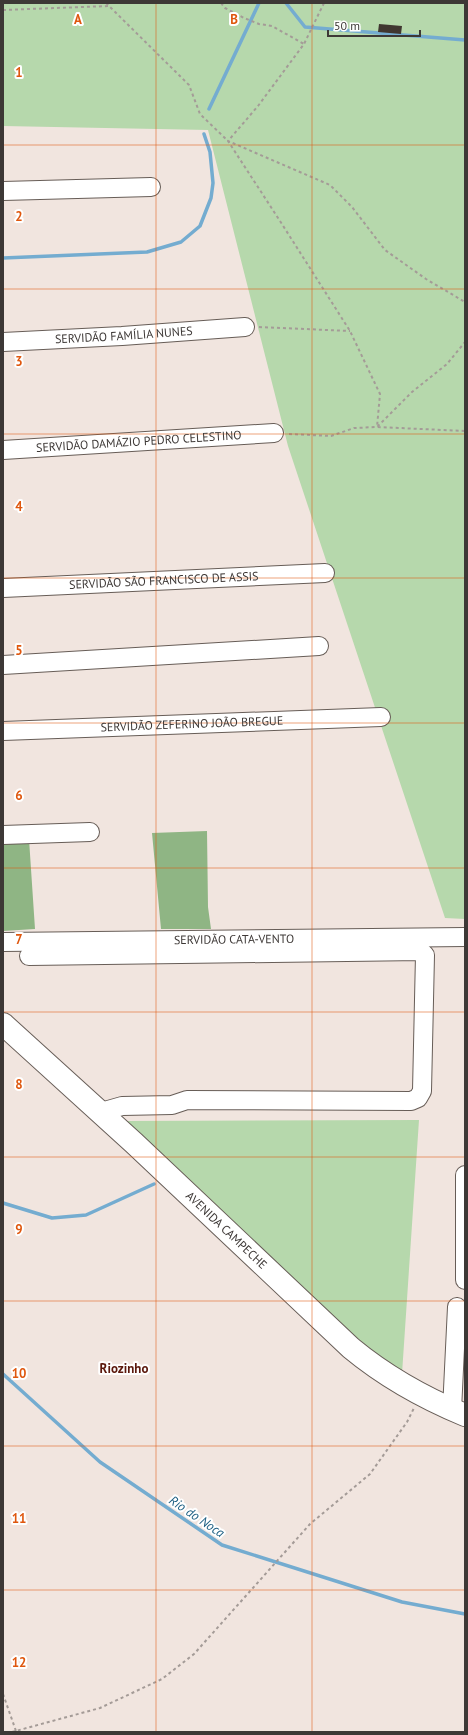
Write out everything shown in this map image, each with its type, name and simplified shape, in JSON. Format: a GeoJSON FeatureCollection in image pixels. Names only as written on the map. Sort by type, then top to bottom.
{"type":"FeatureCollection","features":[{"type":"Feature","properties":{"kind":"main road","name":"AVENIDA CAMPECHE"},"geometry":{"type":"LineString","coordinates":[[3,1024],[101,1112],[336,1335],[385,1374],[421,1395],[459,1413]]}},
{"type":"Feature","properties":{"kind":"street"},"geometry":{"type":"LineString","coordinates":[[3,191],[151,187]]}},
{"type":"Feature","properties":{"kind":"street","name":"SERVIDÃO FAMÍLIA NUNES"},"geometry":{"type":"LineString","coordinates":[[3,342],[122,336],[245,327]]}},
{"type":"Feature","properties":{"kind":"street","name":"SERVIDÃO DAMÁZIO PEDRO CELESTINO"},"geometry":{"type":"LineString","coordinates":[[3,450],[274,433]]}},
{"type":"Feature","properties":{"kind":"street","name":"SERVIDÃO SÃO FRANCISCO DE ASSIS"},"geometry":{"type":"LineString","coordinates":[[3,588],[324,573]]}},
{"type":"Feature","properties":{"kind":"street"},"geometry":{"type":"LineString","coordinates":[[3,665],[319,646]]}},
{"type":"Feature","properties":{"kind":"street","name":"SERVIDÃO ZEFERINO JOÃO BREGUE"},"geometry":{"type":"LineString","coordinates":[[3,731],[381,717]]}},
{"type":"Feature","properties":{"kind":"street"},"geometry":{"type":"LineString","coordinates":[[3,835],[90,832]]}},
{"type":"Feature","properties":{"kind":"street","name":"SERVIDÃO CATA-VENTO"},"geometry":{"type":"LineString","coordinates":[[3,942],[293,945],[465,937]]}},
{"type":"Feature","properties":{"kind":"street"},"geometry":{"type":"LineString","coordinates":[[29,956],[293,945],[421,951],[425,955],[422,1091],[418,1098],[411,1101],[187,1100],[172,1105],[122,1106],[101,1112]]}},
{"type":"Feature","properties":{"kind":"street"},"geometry":{"type":"LineString","coordinates":[[465,1175],[465,1280]]}},
{"type":"Feature","properties":{"kind":"street"},"geometry":{"type":"LineString","coordinates":[[457,1307],[459,1413]]}},
{"type":"Feature","properties":{"kind":"path"},"geometry":{"type":"LineString","coordinates":[[106,3],[189,85],[200,114],[228,141],[280,221],[350,331],[380,394],[377,427]]}},
{"type":"Feature","properties":{"kind":"path"},"geometry":{"type":"LineString","coordinates":[[221,3],[225,8],[244,18],[259,24],[272,26],[304,44]]}},
{"type":"Feature","properties":{"kind":"path"},"geometry":{"type":"LineString","coordinates":[[228,141],[258,106],[304,44],[324,3]]}},
{"type":"Feature","properties":{"kind":"path"},"geometry":{"type":"LineString","coordinates":[[3,10],[110,6]]}},
{"type":"Feature","properties":{"kind":"path"},"geometry":{"type":"LineString","coordinates":[[228,141],[330,185],[352,206],[385,250],[426,279],[465,302]]}},
{"type":"Feature","properties":{"kind":"path"},"geometry":{"type":"LineString","coordinates":[[245,327],[350,331]]}},
{"type":"Feature","properties":{"kind":"path"},"geometry":{"type":"LineString","coordinates":[[377,427],[412,392],[447,364],[465,342]]}},
{"type":"Feature","properties":{"kind":"path"},"geometry":{"type":"LineString","coordinates":[[274,433],[331,436],[354,428],[377,427],[465,431]]}},
{"type":"Feature","properties":{"kind":"path"},"geometry":{"type":"LineString","coordinates":[[12,1732],[100,1708],[162,1679],[194,1654],[310,1524],[370,1474],[407,1422],[421,1395]]}},
{"type":"Feature","properties":{"kind":"path"},"geometry":{"type":"LineString","coordinates":[[3,1694],[16,1732]]}},
{"type":"Feature","properties":{"kind":"green space"},"geometry":{"type":"Polygon","coordinates":[[[3,3],[465,3],[465,919],[445,918],[288,446],[208,130],[3,126],[3,3]]]}},
{"type":"Feature","properties":{"kind":"green space"},"geometry":{"type":"Polygon","coordinates":[[[207,831],[208,907],[211,929],[161,929],[152,833],[207,831]]]}},
{"type":"Feature","properties":{"kind":"green space"},"geometry":{"type":"Polygon","coordinates":[[[29,839],[35,929],[3,931],[3,840],[29,839]]]}},
{"type":"Feature","properties":{"kind":"green space"},"geometry":{"type":"Polygon","coordinates":[[[419,1120],[402,1374],[357,1344],[125,1121],[419,1120]]]}},
{"type":"Feature","properties":{"kind":"building"},"geometry":{"type":"Polygon","coordinates":[[[379,24],[402,26],[401,34],[378,32],[379,24]]]}},
{"type":"Feature","properties":{"kind":"waterway"},"geometry":{"type":"LineString","coordinates":[[209,109],[259,3]]}},
{"type":"Feature","properties":{"kind":"waterway"},"geometry":{"type":"LineString","coordinates":[[286,3],[305,27],[465,40]]}},
{"type":"Feature","properties":{"kind":"waterway"},"geometry":{"type":"LineString","coordinates":[[3,258],[147,252],[181,242],[200,226],[211,198],[213,183],[210,152],[204,134]]}},
{"type":"Feature","properties":{"kind":"waterway"},"geometry":{"type":"LineString","coordinates":[[3,1203],[52,1218],[86,1215],[154,1184]]}},
{"type":"Feature","properties":{"kind":"waterway","name":"Rio do Noca"},"geometry":{"type":"LineString","coordinates":[[3,1374],[100,1462],[222,1545],[402,1602],[465,1614]]}},
{"type":"Feature","properties":{"kind":"district","name":"Riozinho"},"geometry":{"type":"Point","coordinates":[124,1368]}}]}
